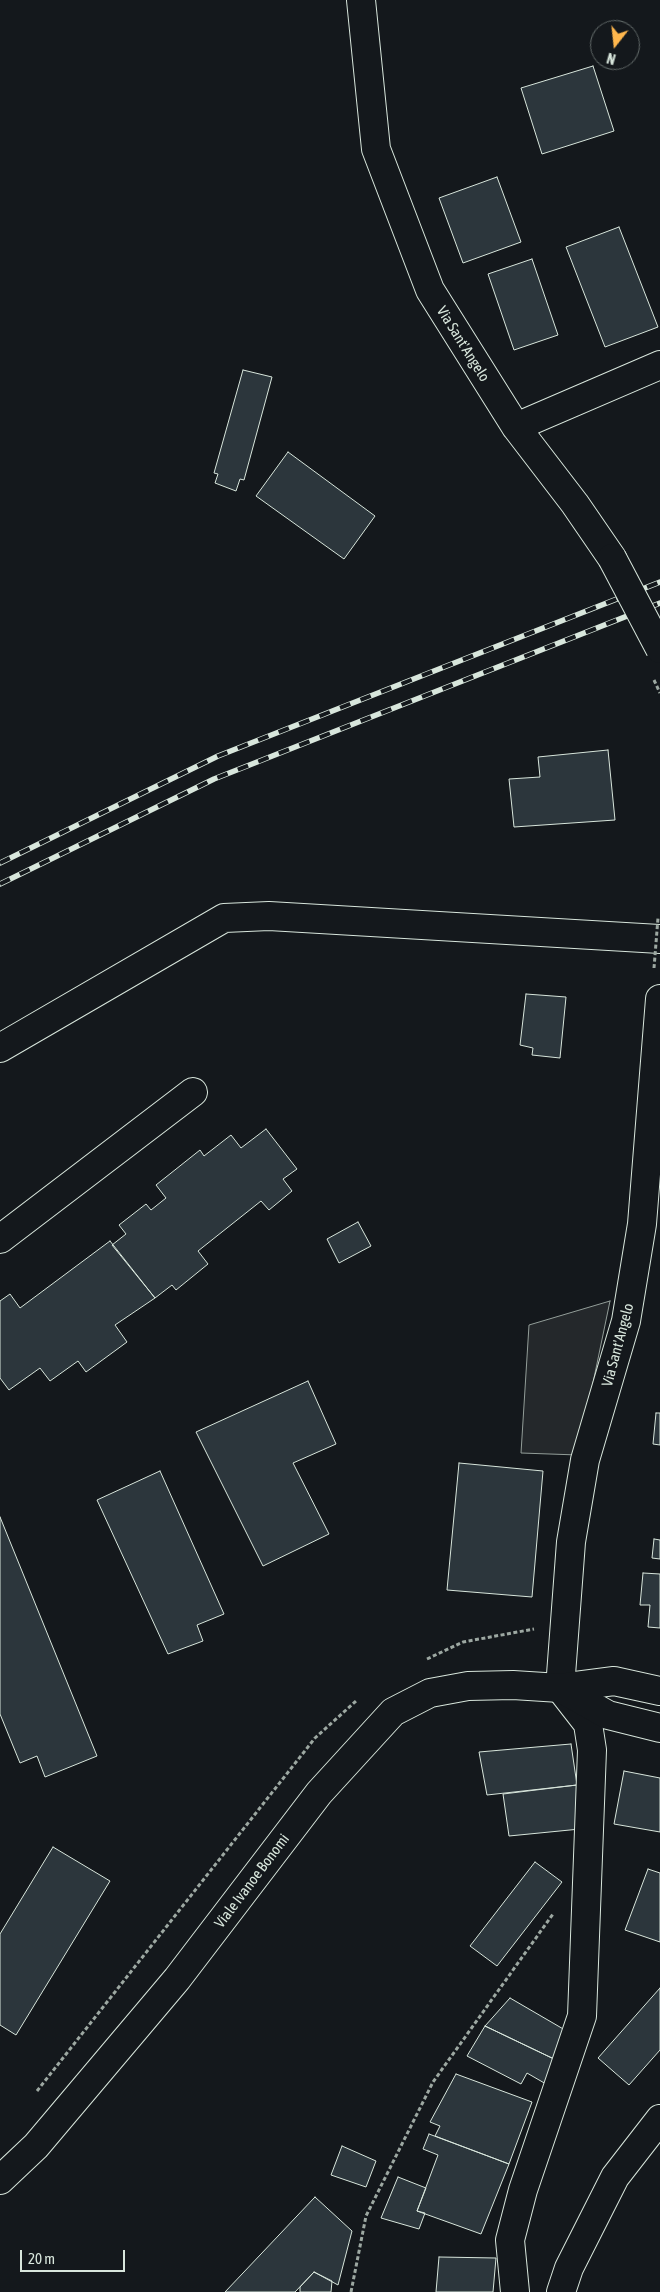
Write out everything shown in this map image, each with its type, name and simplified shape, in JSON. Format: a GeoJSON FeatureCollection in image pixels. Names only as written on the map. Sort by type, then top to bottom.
{"type":"FeatureCollection","features":[{"type":"Feature","properties":{"kind":"street","name":"Via Sant'Angelo"},"geometry":{"type":"LineString","coordinates":[[361,0],[376,149],[430,290],[516,427],[575,504],[612,558],[660,649]]}},
{"type":"Feature","properties":{"kind":"street"},"geometry":{"type":"LineString","coordinates":[[516,427],[660,365]]}},
{"type":"Feature","properties":{"kind":"street"},"geometry":{"type":"LineString","coordinates":[[0,1048],[224,918],[269,916],[659,929]]}},
{"type":"Feature","properties":{"kind":"street","name":"Via Sant'Angelo"},"geometry":{"type":"LineString","coordinates":[[560,1688],[571,1542],[584,1469],[626,1322],[642,1224],[656,989]]}},
{"type":"Feature","properties":{"kind":"street"},"geometry":{"type":"LineString","coordinates":[[0,1239],[193,1092]]}},
{"type":"Feature","properties":{"kind":"street","name":"Viale Ivanoe Bonomi"},"geometry":{"type":"LineString","coordinates":[[0,2180],[36,2146],[165,1994],[319,1793],[393,1712],[430,1693],[468,1686],[513,1685],[560,1688],[614,1681],[660,1691]]}},
{"type":"Feature","properties":{"kind":"street"},"geometry":{"type":"LineString","coordinates":[[516,2292],[510,2240],[523,2190],[582,2016],[592,1750],[588,1724],[560,1688]]}},
{"type":"Feature","properties":{"kind":"street","name":"Viale Ivanoe Bonomi"},"geometry":{"type":"LineString","coordinates":[[560,1688],[608,1715],[660,1728]]}},
{"type":"Feature","properties":{"kind":"street"},"geometry":{"type":"LineString","coordinates":[[561,2292],[569,2268],[615,2176],[660,2119]]}},
{"type":"Feature","properties":{"kind":"path"},"geometry":{"type":"LineString","coordinates":[[656,989],[654,968],[659,929]]}},
{"type":"Feature","properties":{"kind":"path"},"geometry":{"type":"LineString","coordinates":[[421,1662],[463,1642],[538,1628]]}},
{"type":"Feature","properties":{"kind":"path"},"geometry":{"type":"LineString","coordinates":[[36,2092],[315,1738],[357,1700]]}},
{"type":"Feature","properties":{"kind":"path"},"geometry":{"type":"LineString","coordinates":[[351,2292],[366,2216],[433,2082],[557,1908]]}},
{"type":"Feature","properties":{"kind":"shaded area"},"geometry":{"type":"Polygon","coordinates":[[[610,1301],[578,1455],[521,1453],[529,1325],[610,1301]]]}},
{"type":"Feature","properties":{"kind":"building"},"geometry":{"type":"Polygon","coordinates":[[[590,67],[590,70],[594,70],[614,131],[542,154],[521,88],[590,67]]]}},
{"type":"Feature","properties":{"kind":"building"},"geometry":{"type":"Polygon","coordinates":[[[497,177],[521,242],[463,263],[439,198],[497,177]]]}},
{"type":"Feature","properties":{"kind":"building"},"geometry":{"type":"Polygon","coordinates":[[[619,227],[658,327],[605,347],[566,247],[619,227]]]}},
{"type":"Feature","properties":{"kind":"building"},"geometry":{"type":"Polygon","coordinates":[[[532,259],[558,335],[514,350],[488,274],[532,259]]]}},
{"type":"Feature","properties":{"kind":"building"},"geometry":{"type":"Polygon","coordinates":[[[243,370],[272,377],[244,480],[240,479],[236,491],[215,483],[218,474],[214,473],[243,370]]]}},
{"type":"Feature","properties":{"kind":"building"},"geometry":{"type":"Polygon","coordinates":[[[288,452],[375,516],[344,559],[256,496],[288,452]]]}},
{"type":"Feature","properties":{"kind":"building"},"geometry":{"type":"Polygon","coordinates":[[[608,750],[615,820],[514,827],[509,779],[540,777],[538,757],[608,750]]]}},
{"type":"Feature","properties":{"kind":"building"},"geometry":{"type":"Polygon","coordinates":[[[526,994],[566,997],[560,1058],[532,1055],[533,1048],[520,1045],[526,994]]]}},
{"type":"Feature","properties":{"kind":"building"},"geometry":{"type":"Polygon","coordinates":[[[266,1129],[297,1169],[283,1179],[292,1191],[269,1210],[261,1201],[198,1251],[208,1264],[176,1290],[172,1285],[155,1298],[112,1245],[126,1234],[119,1225],[146,1204],[151,1210],[166,1198],[156,1185],[200,1150],[204,1156],[231,1135],[241,1148],[266,1129]]]}},
{"type":"Feature","properties":{"kind":"building"},"geometry":{"type":"Polygon","coordinates":[[[358,1222],[371,1246],[339,1263],[327,1239],[358,1222]]]}},
{"type":"Feature","properties":{"kind":"building"},"geometry":{"type":"Polygon","coordinates":[[[110,1241],[155,1298],[115,1325],[127,1342],[86,1372],[78,1361],[50,1381],[40,1368],[9,1390],[0,1378],[0,1301],[10,1294],[20,1308],[110,1241]]]}},
{"type":"Feature","properties":{"kind":"building"},"geometry":{"type":"Polygon","coordinates":[[[308,1381],[336,1444],[293,1463],[329,1534],[263,1566],[196,1432],[308,1381]]]}},
{"type":"Feature","properties":{"kind":"building"},"geometry":{"type":"Polygon","coordinates":[[[656,1413],[660,1413],[660,1445],[653,1444],[656,1413]]]}},
{"type":"Feature","properties":{"kind":"building"},"geometry":{"type":"Polygon","coordinates":[[[459,1463],[543,1471],[532,1597],[447,1590],[459,1463]]]}},
{"type":"Feature","properties":{"kind":"building"},"geometry":{"type":"Polygon","coordinates":[[[160,1471],[224,1614],[197,1625],[203,1641],[168,1654],[97,1500],[160,1471]]]}},
{"type":"Feature","properties":{"kind":"building"},"geometry":{"type":"Polygon","coordinates":[[[0,1517],[97,1756],[45,1777],[37,1756],[20,1763],[0,1714],[0,1517]]]}},
{"type":"Feature","properties":{"kind":"building"},"geometry":{"type":"Polygon","coordinates":[[[654,1539],[660,1540],[660,1559],[652,1558],[654,1539]]]}},
{"type":"Feature","properties":{"kind":"building"},"geometry":{"type":"Polygon","coordinates":[[[643,1573],[660,1574],[660,1628],[648,1627],[650,1605],[640,1605],[643,1573]]]}},
{"type":"Feature","properties":{"kind":"building"},"geometry":{"type":"Polygon","coordinates":[[[571,1744],[577,1785],[487,1795],[479,1752],[571,1744]]]}},
{"type":"Feature","properties":{"kind":"building"},"geometry":{"type":"Polygon","coordinates":[[[624,1771],[660,1778],[660,1832],[614,1824],[624,1771]]]}},
{"type":"Feature","properties":{"kind":"building"},"geometry":{"type":"Polygon","coordinates":[[[577,1785],[580,1829],[509,1836],[503,1794],[577,1785]]]}},
{"type":"Feature","properties":{"kind":"building"},"geometry":{"type":"Polygon","coordinates":[[[53,1847],[110,1881],[16,2035],[0,2025],[0,1934],[53,1847]]]}},
{"type":"Feature","properties":{"kind":"building"},"geometry":{"type":"Polygon","coordinates":[[[535,1862],[562,1882],[497,1966],[470,1946],[535,1862]]]}},
{"type":"Feature","properties":{"kind":"building"},"geometry":{"type":"Polygon","coordinates":[[[648,1869],[660,1873],[660,1942],[625,1930],[648,1869]]]}},
{"type":"Feature","properties":{"kind":"building"},"geometry":{"type":"Polygon","coordinates":[[[660,1988],[660,2050],[629,2085],[598,2058],[660,1988]]]}},
{"type":"Feature","properties":{"kind":"building"},"geometry":{"type":"Polygon","coordinates":[[[510,1998],[565,2030],[554,2059],[485,2026],[510,1998]]]}},
{"type":"Feature","properties":{"kind":"building"},"geometry":{"type":"Polygon","coordinates":[[[485,2026],[554,2059],[546,2084],[527,2073],[521,2084],[467,2056],[485,2026]]]}},
{"type":"Feature","properties":{"kind":"building"},"geometry":{"type":"Polygon","coordinates":[[[456,2074],[532,2102],[509,2164],[435,2136],[440,2126],[430,2122],[456,2074]]]}},
{"type":"Feature","properties":{"kind":"building"},"geometry":{"type":"Polygon","coordinates":[[[429,2134],[509,2164],[481,2234],[417,2211],[438,2155],[423,2149],[429,2134]]]}},
{"type":"Feature","properties":{"kind":"building"},"geometry":{"type":"Polygon","coordinates":[[[342,2146],[376,2161],[366,2187],[331,2175],[342,2146]]]}},
{"type":"Feature","properties":{"kind":"building"},"geometry":{"type":"Polygon","coordinates":[[[398,2177],[426,2188],[417,2211],[425,2213],[419,2229],[381,2218],[398,2177]]]}},
{"type":"Feature","properties":{"kind":"building"},"geometry":{"type":"Polygon","coordinates":[[[315,2197],[352,2231],[338,2285],[314,2272],[295,2292],[225,2292],[315,2197]]]}},
{"type":"Feature","properties":{"kind":"building"},"geometry":{"type":"Polygon","coordinates":[[[439,2257],[496,2258],[493,2292],[436,2292],[439,2257]]]}},
{"type":"Feature","properties":{"kind":"building"},"geometry":{"type":"Polygon","coordinates":[[[314,2272],[332,2281],[331,2292],[300,2292],[300,2287],[314,2272]]]}},
{"type":"Feature","properties":{"kind":"railway"},"geometry":{"type":"LineString","coordinates":[[0,863],[218,756],[660,582]]}},
{"type":"Feature","properties":{"kind":"railway"},"geometry":{"type":"LineString","coordinates":[[0,884],[214,779],[660,603]]}}]}
